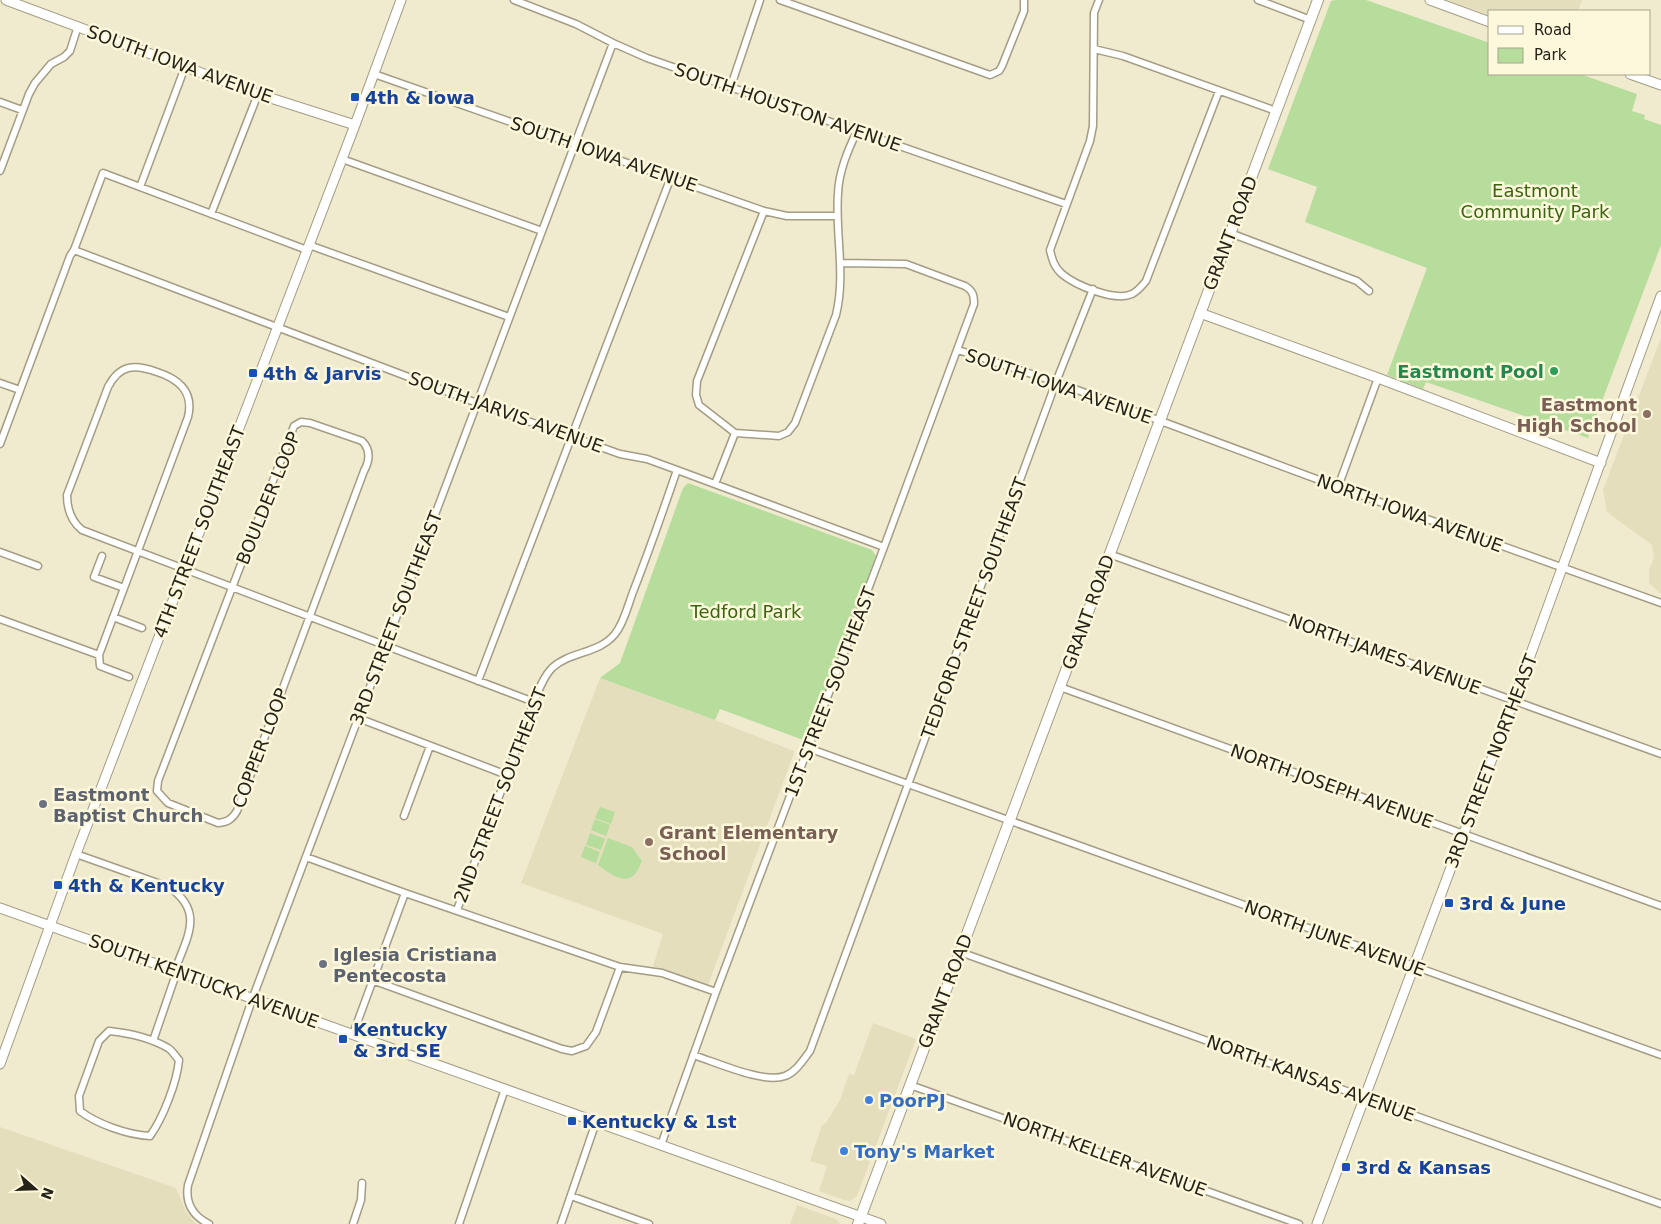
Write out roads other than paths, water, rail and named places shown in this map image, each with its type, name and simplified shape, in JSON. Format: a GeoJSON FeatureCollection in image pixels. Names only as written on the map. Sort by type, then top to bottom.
{"type":"FeatureCollection","features":[{"type":"Feature","properties":{"kind":"main road","name":"GRANT ROAD"},"geometry":{"type":"LineString","coordinates":[[859,1220],[1318,0]]}},
{"type":"Feature","properties":{"kind":"street","name":"SOUTH IOWA AVENUE"},"geometry":{"type":"LineString","coordinates":[[6,0],[258,94],[355,125]]}},
{"type":"Feature","properties":{"kind":"street","name":"4TH STREET SOUTHEAST"},"geometry":{"type":"LineString","coordinates":[[0,1064],[76,854],[401,0]]}},
{"type":"Feature","properties":{"kind":"street","name":"SOUTH HOUSTON AVENUE"},"geometry":{"type":"LineString","coordinates":[[514,0],[576,24],[647,58],[1066,204]]}},
{"type":"Feature","properties":{"kind":"street"},"geometry":{"type":"LineString","coordinates":[[731,86],[760,0]]}},
{"type":"Feature","properties":{"kind":"street"},"geometry":{"type":"LineString","coordinates":[[780,0],[990,74],[999,71],[1002,66],[1024,11],[1024,0]]}},
{"type":"Feature","properties":{"kind":"street"},"geometry":{"type":"LineString","coordinates":[[1099,0],[1094,13],[1093,126],[1090,141],[1050,250],[1052,260],[1062,274],[1093,290],[1122,297],[1140,289],[1146,281],[1219,91]]}},
{"type":"Feature","properties":{"kind":"street"},"geometry":{"type":"LineString","coordinates":[[1258,0],[1311,20]]}},
{"type":"Feature","properties":{"kind":"street"},"geometry":{"type":"LineString","coordinates":[[1430,0],[1488,21]]}},
{"type":"Feature","properties":{"kind":"street"},"geometry":{"type":"LineString","coordinates":[[0,171],[29,94],[51,64],[64,58],[70,51],[78,26]]}},
{"type":"Feature","properties":{"kind":"street","name":"3RD STREET SOUTHEAST"},"geometry":{"type":"LineString","coordinates":[[209,1224],[196,1215],[191,1208],[187,1195],[188,1185],[253,997],[613,43]]}},
{"type":"Feature","properties":{"kind":"street"},"geometry":{"type":"LineString","coordinates":[[1094,49],[1123,56],[1276,110]]}},
{"type":"Feature","properties":{"kind":"street"},"geometry":{"type":"LineString","coordinates":[[140,187],[185,67]]}},
{"type":"Feature","properties":{"kind":"street","name":"SOUTH IOWA AVENUE"},"geometry":{"type":"LineString","coordinates":[[374,74],[764,211],[787,216],[837,216]]}},
{"type":"Feature","properties":{"kind":"street"},"geometry":{"type":"LineString","coordinates":[[1633,75],[1661,85]]}},
{"type":"Feature","properties":{"kind":"street"},"geometry":{"type":"LineString","coordinates":[[211,214],[258,94]]}},
{"type":"Feature","properties":{"kind":"street"},"geometry":{"type":"LineString","coordinates":[[0,102],[22,110]]}},
{"type":"Feature","properties":{"kind":"street"},"geometry":{"type":"LineString","coordinates":[[764,211],[697,381],[696,395],[699,405],[735,433],[779,436],[788,432],[794,423],[836,315],[840,298],[841,263],[837,216],[838,191],[841,173],[857,131]]}},
{"type":"Feature","properties":{"kind":"street"},"geometry":{"type":"LineString","coordinates":[[342,159],[542,231]]}},
{"type":"Feature","properties":{"kind":"street"},"geometry":{"type":"LineString","coordinates":[[0,444],[103,173],[211,214],[510,317]]}},
{"type":"Feature","properties":{"kind":"street"},"geometry":{"type":"LineString","coordinates":[[478,680],[671,178]]}},
{"type":"Feature","properties":{"kind":"street"},"geometry":{"type":"LineString","coordinates":[[1230,233],[1357,281],[1369,291]]}},
{"type":"Feature","properties":{"kind":"street","name":"SOUTH JARVIS AVENUE"},"geometry":{"type":"LineString","coordinates":[[74,250],[477,403],[620,454],[648,459],[884,547]]}},
{"type":"Feature","properties":{"kind":"street","name":"1ST STREET SOUTHEAST"},"geometry":{"type":"LineString","coordinates":[[661,1145],[716,992],[972,311],[974,294],[972,290],[906,264],[841,263]]}},
{"type":"Feature","properties":{"kind":"street","name":"TEDFORD STREET SOUTHEAST"},"geometry":{"type":"LineString","coordinates":[[693,1055],[755,1076],[770,1079],[786,1076],[798,1067],[810,1051],[1056,382],[1093,290]]}},
{"type":"Feature","properties":{"kind":"street","name":"3RD STREET NORTHEAST"},"geometry":{"type":"LineString","coordinates":[[1317,1224],[1563,569],[1661,296]]}},
{"type":"Feature","properties":{"kind":"street"},"geometry":{"type":"LineString","coordinates":[[1200,313],[1601,463]]}},
{"type":"Feature","properties":{"kind":"street","name":"SOUTH IOWA AVENUE"},"geometry":{"type":"LineString","coordinates":[[958,350],[1056,382],[1160,421]]}},
{"type":"Feature","properties":{"kind":"street"},"geometry":{"type":"LineString","coordinates":[[128,678],[100,666],[99,655],[138,551],[190,411],[186,393],[176,380],[171,376],[134,366],[126,368],[119,373],[108,386],[69,490],[68,511],[76,525],[82,530],[138,551],[185,569],[232,586],[534,702]]}},
{"type":"Feature","properties":{"kind":"street"},"geometry":{"type":"LineString","coordinates":[[1338,487],[1378,378]]}},
{"type":"Feature","properties":{"kind":"street"},"geometry":{"type":"LineString","coordinates":[[0,383],[20,390]]}},
{"type":"Feature","properties":{"kind":"street","name":"NORTH IOWA AVENUE"},"geometry":{"type":"LineString","coordinates":[[1160,421],[1563,569],[1661,603]]}},
{"type":"Feature","properties":{"kind":"street","name":"BOULDER LOOP"},"geometry":{"type":"LineString","coordinates":[[232,586],[294,426],[302,422],[310,422],[362,441],[366,445],[369,461],[310,616]]}},
{"type":"Feature","properties":{"kind":"street"},"geometry":{"type":"LineString","coordinates":[[715,484],[735,433]]}},
{"type":"Feature","properties":{"kind":"street","name":"2ND STREET SOUTHEAST"},"geometry":{"type":"LineString","coordinates":[[306,857],[404,893],[457,910],[534,702],[545,679],[552,669],[566,659],[600,646],[617,632],[677,470]]}},
{"type":"Feature","properties":{"kind":"street"},"geometry":{"type":"LineString","coordinates":[[0,552],[38,566]]}},
{"type":"Feature","properties":{"kind":"street","name":"NORTH JAMES AVENUE"},"geometry":{"type":"LineString","coordinates":[[1109,554],[1661,754]]}},
{"type":"Feature","properties":{"kind":"street"},"geometry":{"type":"LineString","coordinates":[[102,556],[94,577],[124,588]]}},
{"type":"Feature","properties":{"kind":"street","name":"COPPER LOOP"},"geometry":{"type":"LineString","coordinates":[[232,586],[158,781],[157,791],[168,803],[218,823],[231,820],[238,811],[310,616]]}},
{"type":"Feature","properties":{"kind":"street"},"geometry":{"type":"LineString","coordinates":[[113,617],[142,628]]}},
{"type":"Feature","properties":{"kind":"street"},"geometry":{"type":"LineString","coordinates":[[0,619],[99,655]]}},
{"type":"Feature","properties":{"kind":"street","name":"NORTH JOSEPH AVENUE"},"geometry":{"type":"LineString","coordinates":[[1060,687],[1661,906]]}},
{"type":"Feature","properties":{"kind":"street"},"geometry":{"type":"LineString","coordinates":[[358,718],[507,775]]}},
{"type":"Feature","properties":{"kind":"street"},"geometry":{"type":"LineString","coordinates":[[404,816],[430,746]]}},
{"type":"Feature","properties":{"kind":"street","name":"NORTH JUNE AVENUE"},"geometry":{"type":"LineString","coordinates":[[808,748],[1661,1055]]}},
{"type":"Feature","properties":{"kind":"street"},"geometry":{"type":"LineString","coordinates":[[76,854],[169,887],[180,894],[192,916],[190,929],[152,1041]]}},
{"type":"Feature","properties":{"kind":"street"},"geometry":{"type":"LineString","coordinates":[[353,1034],[404,893]]}},
{"type":"Feature","properties":{"kind":"street","name":"SOUTH KENTUCKY AVENUE"},"geometry":{"type":"LineString","coordinates":[[0,908],[253,997],[661,1145],[859,1220],[881,1224]]}},
{"type":"Feature","properties":{"kind":"street"},"geometry":{"type":"LineString","coordinates":[[457,910],[620,967],[662,973],[716,992]]}},
{"type":"Feature","properties":{"kind":"street","name":"NORTH KANSAS AVENUE"},"geometry":{"type":"LineString","coordinates":[[960,952],[1661,1204]]}},
{"type":"Feature","properties":{"kind":"street"},"geometry":{"type":"LineString","coordinates":[[372,980],[572,1051],[586,1046],[596,1032],[620,967]]}},
{"type":"Feature","properties":{"kind":"street"},"geometry":{"type":"LineString","coordinates":[[109,1031],[152,1041],[170,1048],[179,1060],[177,1073],[158,1125],[150,1136],[138,1136],[91,1120],[80,1111],[79,1096],[99,1041],[109,1031]]}},
{"type":"Feature","properties":{"kind":"street","name":"NORTH KELLER AVENUE"},"geometry":{"type":"LineString","coordinates":[[910,1085],[1299,1224]]}},
{"type":"Feature","properties":{"kind":"street"},"geometry":{"type":"LineString","coordinates":[[459,1224],[505,1089]]}},
{"type":"Feature","properties":{"kind":"street"},"geometry":{"type":"LineString","coordinates":[[561,1224],[596,1122]]}},
{"type":"Feature","properties":{"kind":"street"},"geometry":{"type":"LineString","coordinates":[[353,1224],[361,1200],[362,1183]]}},
{"type":"Feature","properties":{"kind":"street"},"geometry":{"type":"LineString","coordinates":[[571,1196],[648,1224]]}},
{"type":"Feature","properties":{"kind":"place","name":"4th & Iowa"},"geometry":{"type":"Point","coordinates":[355,97]}},
{"type":"Feature","properties":{"kind":"place","name":"Eastmont Pool"},"geometry":{"type":"Point","coordinates":[1554,371]}},
{"type":"Feature","properties":{"kind":"place","name":"4th & Jarvis"},"geometry":{"type":"Point","coordinates":[253,373]}},
{"type":"Feature","properties":{"kind":"place","name":"Eastmont High School"},"geometry":{"type":"Point","coordinates":[1647,414]}},
{"type":"Feature","properties":{"kind":"place","name":"Eastmont Baptist Church"},"geometry":{"type":"Point","coordinates":[43,804]}},
{"type":"Feature","properties":{"kind":"place","name":"Grant Elementary School"},"geometry":{"type":"Point","coordinates":[649,842]}},
{"type":"Feature","properties":{"kind":"place","name":"4th & Kentucky"},"geometry":{"type":"Point","coordinates":[58,885]}},
{"type":"Feature","properties":{"kind":"place","name":"3rd & June"},"geometry":{"type":"Point","coordinates":[1449,903]}},
{"type":"Feature","properties":{"kind":"place","name":"Iglesia Cristiana Pentecosta"},"geometry":{"type":"Point","coordinates":[323,964]}},
{"type":"Feature","properties":{"kind":"place","name":"Kentucky & 3rd SE"},"geometry":{"type":"Point","coordinates":[343,1039]}},
{"type":"Feature","properties":{"kind":"place","name":"PoorPJ"},"geometry":{"type":"Point","coordinates":[869,1100]}},
{"type":"Feature","properties":{"kind":"place","name":"Kentucky & 1st"},"geometry":{"type":"Point","coordinates":[572,1121]}},
{"type":"Feature","properties":{"kind":"place","name":"Tony's Market"},"geometry":{"type":"Point","coordinates":[844,1151]}},
{"type":"Feature","properties":{"kind":"place","name":"3rd & Kansas"},"geometry":{"type":"Point","coordinates":[1346,1167]}},
{"type":"Feature","properties":{"kind":"park label","name":"Eastmont Community Park"},"geometry":{"type":"Point","coordinates":[1535,200]}},
{"type":"Feature","properties":{"kind":"park label","name":"Tedford Park"},"geometry":{"type":"Point","coordinates":[746,611]}}]}
